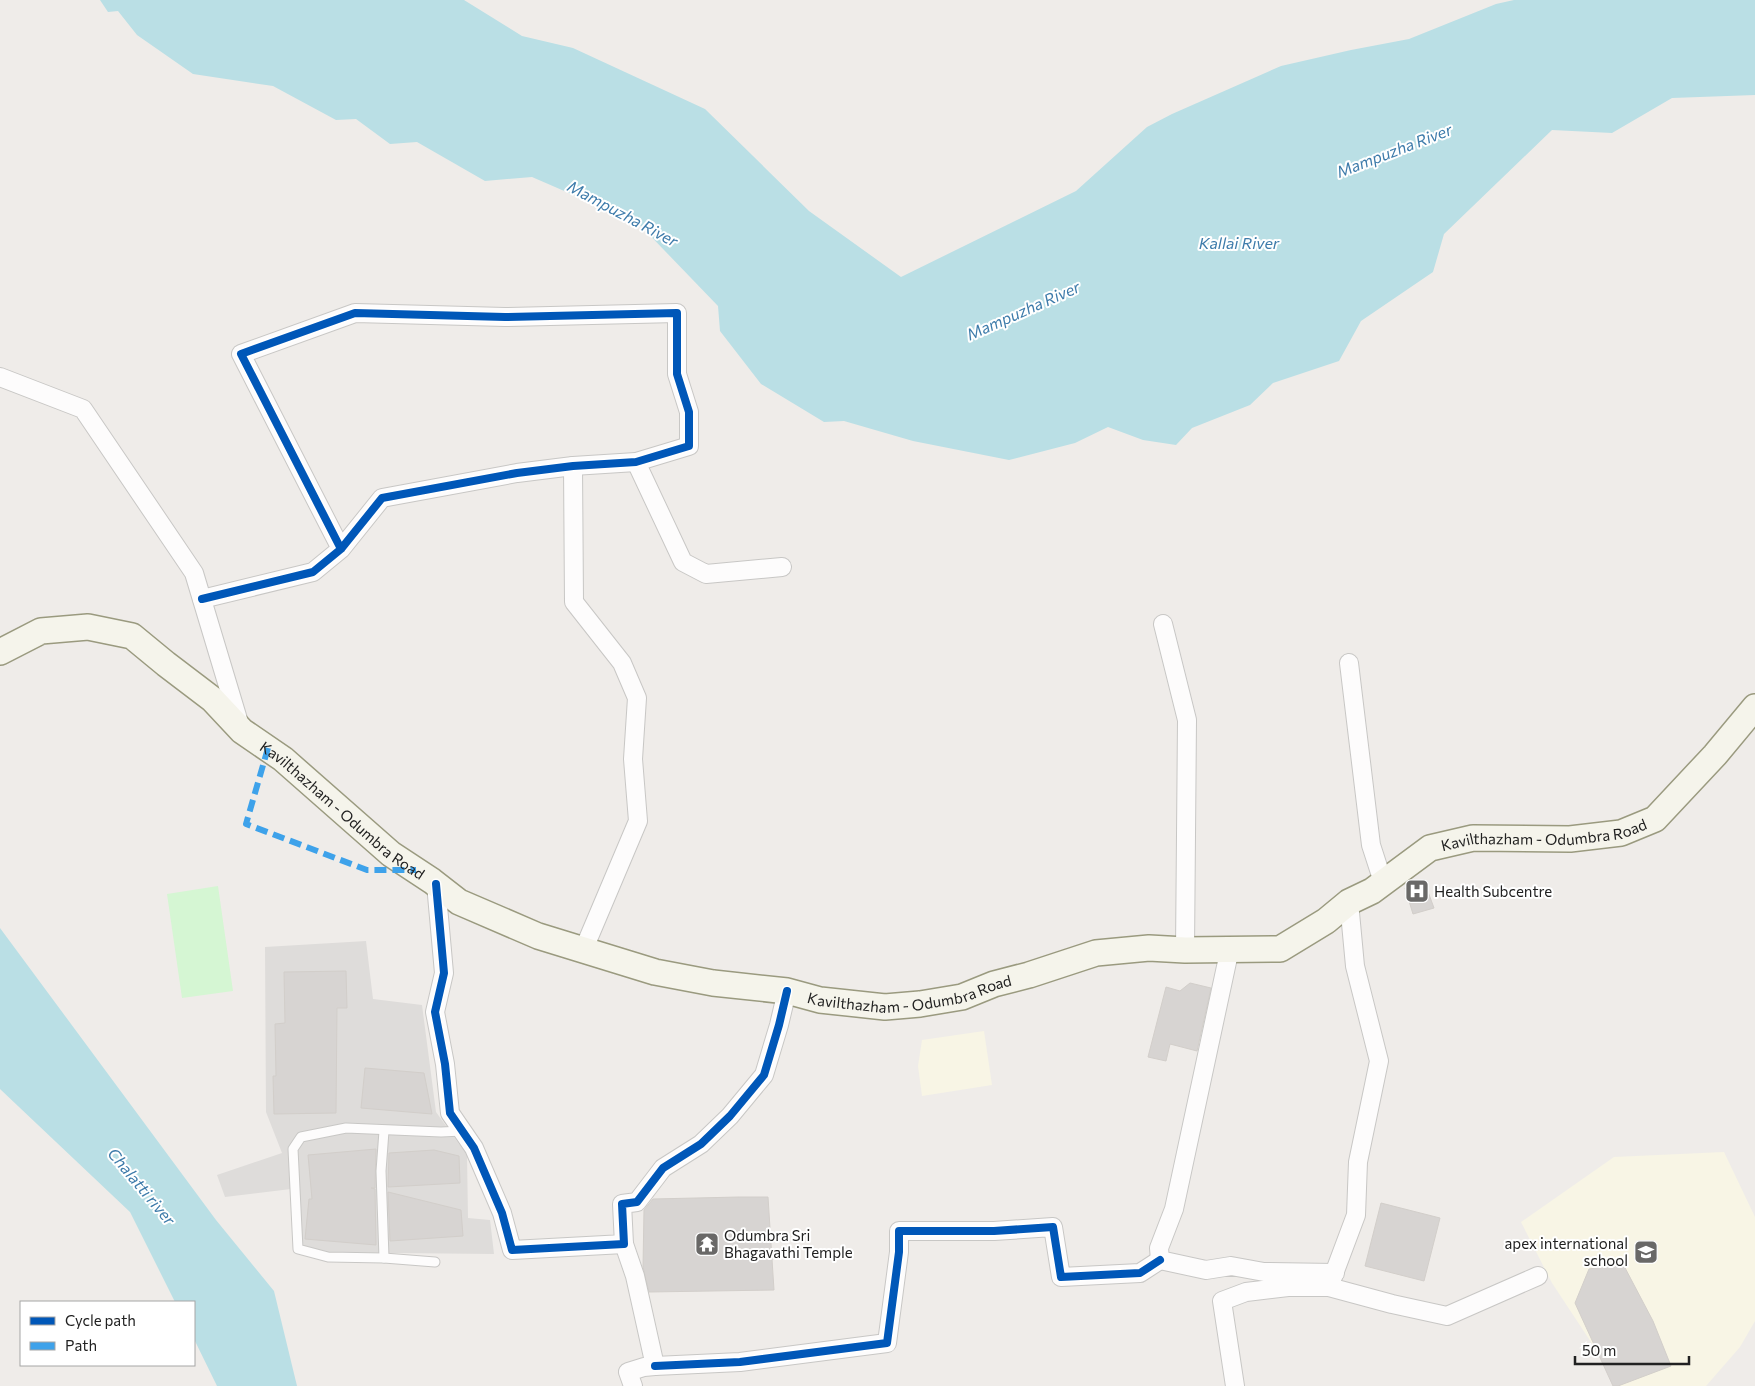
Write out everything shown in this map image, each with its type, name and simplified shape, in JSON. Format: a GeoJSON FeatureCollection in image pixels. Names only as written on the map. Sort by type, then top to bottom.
{"type":"FeatureCollection","features":[{"type":"Feature","properties":{"kind":"main road","name":"Kavilthazham - Odumbra Road"},"geometry":{"type":"LineString","coordinates":[[0,652],[41,631],[88,626],[132,636],[212,699],[242,731],[283,759],[391,854],[459,902],[538,936],[654,972],[713,983],[786,991],[820,1000],[885,1007],[920,1004],[962,997],[994,984],[1029,975],[1096,953],[1149,948],[1184,950],[1230,948],[1280,949],[1326,921],[1349,902],[1372,890],[1430,848],[1473,838],[1570,840],[1621,833],[1655,819],[1716,755],[1755,707]]}},
{"type":"Feature","properties":{"kind":"street"},"geometry":{"type":"LineString","coordinates":[[202,599],[313,572],[341,549],[382,498],[517,473],[573,466],[636,462],[689,446],[689,412],[677,374],[677,313],[505,317],[355,313],[241,354],[341,549]]}},
{"type":"Feature","properties":{"kind":"street"},"geometry":{"type":"LineString","coordinates":[[0,377],[82,408],[194,573],[242,731]]}},
{"type":"Feature","properties":{"kind":"street"},"geometry":{"type":"LineString","coordinates":[[636,462],[683,562],[706,574],[782,567]]}},
{"type":"Feature","properties":{"kind":"street"},"geometry":{"type":"LineString","coordinates":[[573,466],[574,602],[622,663],[637,698],[633,759],[638,821],[583,951]]}},
{"type":"Feature","properties":{"kind":"street"},"geometry":{"type":"LineString","coordinates":[[1163,624],[1187,720],[1184,950]]}},
{"type":"Feature","properties":{"kind":"street"},"geometry":{"type":"LineString","coordinates":[[1349,663],[1371,845],[1383,882]]}},
{"type":"Feature","properties":{"kind":"street"},"geometry":{"type":"LineString","coordinates":[[436,884],[444,973],[435,1012],[445,1064],[450,1113],[474,1148],[502,1213],[512,1250],[624,1244]]}},
{"type":"Feature","properties":{"kind":"street"},"geometry":{"type":"LineString","coordinates":[[1332,1280],[1356,1215],[1358,1162],[1379,1061],[1354,966],[1349,902]]}},
{"type":"Feature","properties":{"kind":"street"},"geometry":{"type":"LineString","coordinates":[[1160,1260],[1160,1248],[1174,1209],[1230,948]]}},
{"type":"Feature","properties":{"kind":"street"},"geometry":{"type":"LineString","coordinates":[[655,1366],[635,1276],[624,1244],[622,1204],[637,1202],[663,1168],[701,1144],[730,1116],[764,1076],[779,1025],[786,991]]}},
{"type":"Feature","properties":{"kind":"street"},"geometry":{"type":"LineString","coordinates":[[633,1386],[628,1372],[644,1367],[740,1362],[887,1344],[899,1252],[899,1231],[994,1231],[1053,1227],[1060,1277],[1140,1273],[1160,1260],[1206,1270],[1231,1266],[1332,1280],[1392,1304],[1447,1316],[1538,1276]]}},
{"type":"Feature","properties":{"kind":"street"},"geometry":{"type":"LineString","coordinates":[[1235,1386],[1222,1301],[1246,1292],[1332,1280]]}},
{"type":"Feature","properties":{"kind":"lane"},"geometry":{"type":"LineString","coordinates":[[434,1262],[384,1258],[328,1257],[298,1249],[294,1149],[301,1137],[346,1128],[384,1131],[462,1131]]}},
{"type":"Feature","properties":{"kind":"lane"},"geometry":{"type":"LineString","coordinates":[[384,1131],[381,1171],[384,1258]]}},
{"type":"Feature","properties":{"kind":"shaded area"},"geometry":{"type":"Polygon","coordinates":[[[366,941],[373,999],[422,1005],[436,1112],[467,1155],[468,1218],[490,1220],[494,1254],[295,1252],[291,1189],[225,1197],[217,1175],[282,1153],[266,1112],[265,947],[366,941]]]}},
{"type":"Feature","properties":{"kind":"shaded area"},"geometry":{"type":"Polygon","coordinates":[[[984,1031],[992,1085],[922,1096],[918,1066],[922,1040],[984,1031]]]}},
{"type":"Feature","properties":{"kind":"shaded area","name":"apex international school"},"geometry":{"type":"Polygon","coordinates":[[[1724,1152],[1755,1217],[1755,1321],[1740,1347],[1706,1386],[1620,1386],[1552,1283],[1521,1222],[1614,1157],[1724,1152]]]}},
{"type":"Feature","properties":{"kind":"green space"},"geometry":{"type":"Polygon","coordinates":[[[218,886],[233,991],[182,998],[167,894],[218,886]]]}},
{"type":"Feature","properties":{"kind":"water","name":"Kallai River"},"geometry":{"type":"Polygon","coordinates":[[[100,0],[464,0],[522,36],[573,48],[705,109],[809,211],[901,277],[1076,191],[1147,127],[1172,114],[1281,66],[1409,39],[1496,4],[1514,0],[1755,0],[1755,95],[1672,98],[1612,133],[1552,130],[1444,234],[1433,272],[1361,321],[1339,361],[1273,383],[1250,405],[1192,428],[1176,445],[1143,440],[1108,427],[1075,443],[1009,460],[913,441],[844,421],[824,422],[761,384],[720,331],[718,306],[638,223],[532,177],[485,181],[417,142],[390,144],[356,119],[336,120],[273,86],[193,74],[137,35],[118,11],[108,12],[100,0]]]}},
{"type":"Feature","properties":{"kind":"water","name":"Chalatti river"},"geometry":{"type":"Polygon","coordinates":[[[0,928],[216,1220],[274,1291],[297,1386],[217,1386],[195,1341],[195,1301],[174,1301],[130,1212],[0,1089],[0,928]]]}},
{"type":"Feature","properties":{"kind":"building"},"geometry":{"type":"Polygon","coordinates":[[[1424,881],[1434,908],[1413,914],[1405,888],[1424,881]]]}},
{"type":"Feature","properties":{"kind":"building"},"geometry":{"type":"Polygon","coordinates":[[[346,971],[347,1008],[337,1008],[336,1113],[274,1114],[273,1076],[276,1076],[275,1024],[285,1023],[284,972],[346,971]]]}},
{"type":"Feature","properties":{"kind":"building"},"geometry":{"type":"Polygon","coordinates":[[[1190,983],[1211,988],[1197,1051],[1170,1044],[1166,1061],[1148,1057],[1166,987],[1180,991],[1190,983]]]}},
{"type":"Feature","properties":{"kind":"building"},"geometry":{"type":"Polygon","coordinates":[[[365,1068],[424,1073],[432,1114],[361,1108],[365,1068]]]}},
{"type":"Feature","properties":{"kind":"building"},"geometry":{"type":"Polygon","coordinates":[[[376,1149],[375,1188],[371,1188],[375,1189],[376,1245],[305,1239],[309,1199],[312,1199],[308,1155],[376,1149]]]}},
{"type":"Feature","properties":{"kind":"building"},"geometry":{"type":"Polygon","coordinates":[[[434,1150],[459,1156],[460,1183],[388,1187],[389,1153],[434,1150]]]}},
{"type":"Feature","properties":{"kind":"building"},"geometry":{"type":"Polygon","coordinates":[[[388,1192],[461,1210],[463,1236],[390,1241],[388,1192]]]}},
{"type":"Feature","properties":{"kind":"building","name":"Odumbra Sri Bhagavathi Temple"},"geometry":{"type":"Polygon","coordinates":[[[768,1197],[774,1290],[649,1292],[643,1267],[644,1210],[653,1199],[768,1197]]]}},
{"type":"Feature","properties":{"kind":"building"},"geometry":{"type":"Polygon","coordinates":[[[1381,1203],[1440,1218],[1424,1281],[1365,1266],[1381,1203]]]}},
{"type":"Feature","properties":{"kind":"building","name":"apex international school"},"geometry":{"type":"Polygon","coordinates":[[[1623,1264],[1653,1321],[1671,1366],[1618,1386],[1613,1386],[1575,1303],[1589,1269],[1623,1264]]]}},
{"type":"Feature","properties":{"kind":"marked path"},"geometry":{"type":"LineString","coordinates":[[268,748],[246,824],[367,870],[416,870]]}},
{"type":"Feature","properties":{"kind":"cycle path"},"geometry":{"type":"LineString","coordinates":[[202,599],[313,572],[341,549],[382,498],[517,473],[573,466],[636,462],[689,446],[689,412],[677,374],[677,313],[505,317],[355,313],[241,354],[341,549]]}},
{"type":"Feature","properties":{"kind":"cycle path"},"geometry":{"type":"LineString","coordinates":[[436,884],[444,973],[435,1012],[445,1064],[450,1113],[474,1148],[502,1213],[512,1250],[624,1244],[622,1204],[637,1202],[663,1168],[701,1144],[730,1116],[764,1075],[787,991]]}},
{"type":"Feature","properties":{"kind":"cycle path"},"geometry":{"type":"LineString","coordinates":[[655,1366],[740,1362],[887,1343],[899,1252],[899,1231],[994,1231],[1053,1227],[1061,1277],[1140,1273],[1160,1260]]}},
{"type":"Feature","properties":{"kind":"place","name":"Health Subcentre"},"geometry":{"type":"Point","coordinates":[1417,891]}},
{"type":"Feature","properties":{"kind":"place","name":"Odumbra Sri Bhagavathi Temple"},"geometry":{"type":"Point","coordinates":[707,1244]}},
{"type":"Feature","properties":{"kind":"place","name":"apex international school"},"geometry":{"type":"Point","coordinates":[1646,1252]}},
{"type":"Feature","properties":{"kind":"water label","name":"Mampuzha River"},"geometry":{"type":"Point","coordinates":[1394,150]}},
{"type":"Feature","properties":{"kind":"water label","name":"Mampuzha River"},"geometry":{"type":"Point","coordinates":[623,213]}},
{"type":"Feature","properties":{"kind":"water label","name":"Mampuzha River"},"geometry":{"type":"Point","coordinates":[1023,310]}}]}
